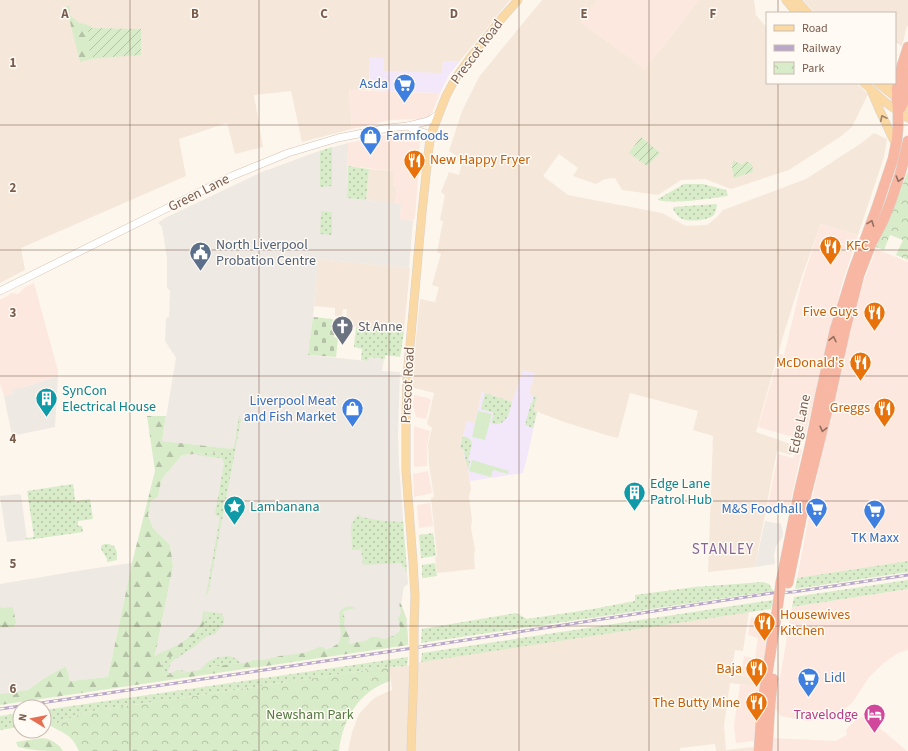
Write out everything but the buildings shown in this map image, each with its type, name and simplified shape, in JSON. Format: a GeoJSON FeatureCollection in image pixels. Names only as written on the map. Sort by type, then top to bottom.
{"type":"FeatureCollection","features":[{"type":"Feature","properties":{"kind":"highway"},"geometry":{"type":"LineString","coordinates":[[902,105],[896,81],[908,47]]}},
{"type":"Feature","properties":{"kind":"highway"},"geometry":{"type":"LineString","coordinates":[[902,105],[908,70]]}},
{"type":"Feature","properties":{"kind":"highway","name":"Edge Lane"},"geometry":{"type":"LineString","coordinates":[[826,391],[835,330],[858,256],[876,210],[891,164],[896,146],[902,105]]}},
{"type":"Feature","properties":{"kind":"highway","name":"Edge Lane"},"geometry":{"type":"LineString","coordinates":[[759,751],[761,714],[785,582],[799,493],[810,446],[845,330],[859,275],[871,244],[883,222],[891,201],[908,144]]}},
{"type":"Feature","properties":{"kind":"highway"},"geometry":{"type":"LineString","coordinates":[[846,295],[855,273],[859,275]]}},
{"type":"Feature","properties":{"kind":"highway","name":"Edge Lane"},"geometry":{"type":"LineString","coordinates":[[767,751],[770,704],[780,611]]}},
{"type":"Feature","properties":{"kind":"main road","name":"Prescot Road"},"geometry":{"type":"LineString","coordinates":[[411,751],[415,596],[406,471],[406,418],[407,378],[424,184],[432,132],[455,79],[470,58],[518,0]]}},
{"type":"Feature","properties":{"kind":"main road"},"geometry":{"type":"LineString","coordinates":[[786,0],[796,12]]}},
{"type":"Feature","properties":{"kind":"main road"},"geometry":{"type":"LineString","coordinates":[[796,0],[807,12]]}},
{"type":"Feature","properties":{"kind":"main road"},"geometry":{"type":"LineString","coordinates":[[865,84],[885,102],[902,105]]}},
{"type":"Feature","properties":{"kind":"main road"},"geometry":{"type":"LineString","coordinates":[[879,84],[902,105],[908,118]]}},
{"type":"Feature","properties":{"kind":"main road"},"geometry":{"type":"LineString","coordinates":[[871,90],[896,146]]}},
{"type":"Feature","properties":{"kind":"main road"},"geometry":{"type":"LineString","coordinates":[[418,124],[431,120],[439,114]]}},
{"type":"Feature","properties":{"kind":"main road","name":"Green Lane"},"geometry":{"type":"LineString","coordinates":[[0,291],[226,180],[288,153],[338,138],[388,128],[418,124],[432,132]]}},
{"type":"Feature","properties":{"kind":"main road","name":"Green Lane"},"geometry":{"type":"LineString","coordinates":[[408,126],[432,132]]}},
{"type":"Feature","properties":{"kind":"shaded area"},"geometry":{"type":"Polygon","coordinates":[[[0,0],[510,0],[460,61],[443,61],[442,74],[384,71],[370,57],[369,90],[349,90],[352,129],[302,142],[291,91],[254,95],[263,147],[235,154],[227,123],[179,139],[186,176],[21,248],[25,270],[0,283],[0,0]]]}},
{"type":"Feature","properties":{"kind":"shaded area"},"geometry":{"type":"Polygon","coordinates":[[[542,0],[597,0],[581,22],[645,69],[699,0],[754,0],[756,15],[766,27],[766,84],[857,84],[868,94],[852,127],[840,137],[789,170],[731,189],[705,179],[681,180],[658,195],[622,190],[615,178],[605,179],[596,184],[573,176],[578,168],[559,154],[543,176],[568,195],[662,213],[686,226],[707,225],[723,210],[806,179],[860,144],[874,133],[887,139],[884,157],[858,235],[821,224],[802,276],[784,333],[756,432],[796,446],[791,455],[777,451],[755,567],[708,572],[713,436],[693,430],[698,411],[630,393],[618,438],[564,422],[533,410],[529,394],[535,373],[512,402],[482,392],[475,424],[467,421],[460,448],[464,448],[464,457],[467,462],[471,489],[469,496],[472,520],[471,528],[475,549],[475,569],[437,573],[435,557],[437,557],[431,498],[434,497],[429,465],[428,445],[432,428],[427,424],[434,393],[411,387],[420,299],[435,302],[439,287],[432,285],[441,254],[437,252],[443,221],[440,220],[445,195],[441,192],[449,172],[459,175],[463,160],[449,151],[462,111],[479,77],[542,0]]]}},
{"type":"Feature","properties":{"kind":"shaded area"},"geometry":{"type":"Polygon","coordinates":[[[597,0],[699,0],[645,69],[581,22],[597,0]]]}},
{"type":"Feature","properties":{"kind":"shaded area"},"geometry":{"type":"Polygon","coordinates":[[[803,0],[908,0],[908,25],[902,46],[896,43],[896,12],[814,12],[803,0]]]}},
{"type":"Feature","properties":{"kind":"shaded area"},"geometry":{"type":"Polygon","coordinates":[[[370,57],[384,58],[384,71],[442,73],[443,61],[460,61],[449,75],[440,93],[370,90],[370,57]]]}},
{"type":"Feature","properties":{"kind":"shaded area"},"geometry":{"type":"Polygon","coordinates":[[[349,90],[440,93],[433,111],[428,118],[390,120],[352,129],[349,90]]]}},
{"type":"Feature","properties":{"kind":"shaded area"},"geometry":{"type":"Polygon","coordinates":[[[394,134],[419,136],[420,157],[415,217],[413,221],[400,219],[401,204],[395,204],[397,187],[393,187],[394,171],[348,166],[348,143],[394,134]]]}},
{"type":"Feature","properties":{"kind":"shaded area"},"geometry":{"type":"Polygon","coordinates":[[[348,143],[347,198],[401,204],[400,219],[413,221],[409,268],[318,259],[308,355],[368,361],[369,357],[384,359],[382,371],[400,372],[398,434],[399,465],[408,584],[404,587],[401,604],[407,620],[408,638],[164,678],[155,657],[173,566],[170,545],[153,528],[148,514],[151,501],[158,497],[161,481],[182,455],[220,452],[231,449],[162,441],[176,358],[165,341],[166,318],[169,317],[170,291],[167,288],[167,258],[162,227],[158,223],[165,218],[266,170],[313,153],[348,143]]]}},
{"type":"Feature","properties":{"kind":"shaded area"},"geometry":{"type":"Polygon","coordinates":[[[369,169],[394,171],[397,187],[395,204],[366,200],[369,169]]]}},
{"type":"Feature","properties":{"kind":"shaded area"},"geometry":{"type":"Polygon","coordinates":[[[821,224],[858,235],[842,284],[804,440],[758,427],[778,359],[780,354],[784,355],[802,281],[821,224]]]}},
{"type":"Feature","properties":{"kind":"shaded area"},"geometry":{"type":"Polygon","coordinates":[[[876,249],[908,262],[908,561],[797,578],[827,424],[830,421],[845,360],[846,342],[864,280],[876,249]]]}},
{"type":"Feature","properties":{"kind":"shaded area"},"geometry":{"type":"Polygon","coordinates":[[[318,259],[410,268],[404,332],[351,326],[351,324],[346,324],[347,309],[343,309],[342,317],[335,316],[335,308],[314,306],[318,259]]]}},
{"type":"Feature","properties":{"kind":"shaded area"},"geometry":{"type":"Polygon","coordinates":[[[34,283],[58,371],[58,376],[12,391],[13,394],[4,396],[0,383],[0,300],[12,293],[18,294],[25,287],[34,283]]]}},
{"type":"Feature","properties":{"kind":"shaded area"},"geometry":{"type":"Polygon","coordinates":[[[523,370],[535,373],[529,394],[537,397],[533,410],[537,412],[523,473],[470,481],[467,462],[464,457],[464,449],[460,448],[467,421],[475,423],[482,392],[512,402],[523,370]]]}},
{"type":"Feature","properties":{"kind":"shaded area"},"geometry":{"type":"Polygon","coordinates":[[[58,376],[55,427],[12,436],[4,396],[13,394],[12,390],[58,376]]]}},
{"type":"Feature","properties":{"kind":"shaded area"},"geometry":{"type":"Polygon","coordinates":[[[414,395],[431,400],[426,419],[416,417],[413,405],[414,395]]]}},
{"type":"Feature","properties":{"kind":"shaded area"},"geometry":{"type":"Polygon","coordinates":[[[414,426],[430,431],[427,446],[427,466],[414,467],[414,426]]]}},
{"type":"Feature","properties":{"kind":"shaded area"},"geometry":{"type":"Polygon","coordinates":[[[798,448],[802,449],[788,514],[767,510],[778,454],[793,458],[798,448]]]}},
{"type":"Feature","properties":{"kind":"shaded area"},"geometry":{"type":"Polygon","coordinates":[[[428,471],[432,493],[414,497],[413,474],[428,471]]]}},
{"type":"Feature","properties":{"kind":"shaded area"},"geometry":{"type":"Polygon","coordinates":[[[21,495],[27,540],[7,542],[0,496],[21,495]]]}},
{"type":"Feature","properties":{"kind":"shaded area"},"geometry":{"type":"Polygon","coordinates":[[[430,503],[433,526],[419,528],[417,505],[430,503]]]}},
{"type":"Feature","properties":{"kind":"shaded area"},"geometry":{"type":"Polygon","coordinates":[[[765,521],[781,524],[783,533],[782,538],[776,546],[774,556],[775,564],[755,567],[765,521]]]}},
{"type":"Feature","properties":{"kind":"shaded area"},"geometry":{"type":"Polygon","coordinates":[[[132,563],[108,677],[70,681],[66,666],[43,679],[28,690],[0,694],[0,584],[132,563]]]}},
{"type":"Feature","properties":{"kind":"shaded area"},"geometry":{"type":"Polygon","coordinates":[[[908,589],[908,650],[898,653],[884,663],[869,677],[853,702],[840,713],[824,719],[807,721],[781,716],[775,708],[792,607],[908,589]]]}},
{"type":"Feature","properties":{"kind":"shaded area"},"geometry":{"type":"Polygon","coordinates":[[[749,612],[743,651],[735,650],[731,674],[764,679],[763,687],[730,683],[724,726],[726,750],[754,747],[755,751],[716,751],[715,744],[680,748],[680,751],[348,751],[352,732],[359,714],[376,697],[392,690],[389,667],[407,666],[454,656],[749,612]]]}},
{"type":"Feature","properties":{"kind":"shaded area"},"geometry":{"type":"Polygon","coordinates":[[[751,617],[773,620],[764,679],[741,675],[744,656],[755,658],[758,638],[748,635],[751,617]]]}},
{"type":"Feature","properties":{"kind":"shaded area"},"geometry":{"type":"Polygon","coordinates":[[[740,684],[763,687],[755,741],[736,743],[734,725],[740,684]]]}},
{"type":"Feature","properties":{"kind":"shaded area"},"geometry":{"type":"Polygon","coordinates":[[[865,717],[907,751],[771,751],[772,738],[835,741],[847,735],[846,731],[848,727],[858,718],[865,717]]]}},
{"type":"Feature","properties":{"kind":"green space"},"geometry":{"type":"Polygon","coordinates":[[[66,6],[70,7],[70,15],[79,23],[86,24],[94,29],[112,54],[112,57],[91,59],[80,62],[66,6]]]}},
{"type":"Feature","properties":{"kind":"green space"},"geometry":{"type":"Polygon","coordinates":[[[88,28],[141,29],[141,55],[90,57],[88,28]]]}},
{"type":"Feature","properties":{"kind":"green space"},"geometry":{"type":"Polygon","coordinates":[[[641,137],[660,153],[647,166],[629,153],[641,137]]]}},
{"type":"Feature","properties":{"kind":"green space"},"geometry":{"type":"Polygon","coordinates":[[[332,147],[332,186],[320,187],[320,151],[332,147]]]}},
{"type":"Feature","properties":{"kind":"green space"},"geometry":{"type":"Polygon","coordinates":[[[733,160],[742,165],[746,161],[752,164],[753,172],[734,178],[732,168],[733,160]]]}},
{"type":"Feature","properties":{"kind":"green space"},"geometry":{"type":"Polygon","coordinates":[[[348,166],[369,169],[366,200],[347,198],[348,166]]]}},
{"type":"Feature","properties":{"kind":"green space"},"geometry":{"type":"Polygon","coordinates":[[[908,171],[908,260],[896,255],[903,240],[890,235],[884,250],[876,247],[908,171]]]}},
{"type":"Feature","properties":{"kind":"green space"},"geometry":{"type":"Polygon","coordinates":[[[684,184],[703,184],[726,190],[728,195],[692,201],[658,200],[684,184]]]}},
{"type":"Feature","properties":{"kind":"green space"},"geometry":{"type":"Polygon","coordinates":[[[716,204],[717,206],[714,215],[707,219],[691,221],[682,219],[673,209],[674,207],[716,204]]]}},
{"type":"Feature","properties":{"kind":"green space"},"geometry":{"type":"Polygon","coordinates":[[[321,211],[332,212],[332,235],[320,234],[321,211]]]}},
{"type":"Feature","properties":{"kind":"green space"},"geometry":{"type":"Polygon","coordinates":[[[313,317],[332,319],[336,321],[334,337],[338,338],[336,357],[308,355],[313,317]]]}},
{"type":"Feature","properties":{"kind":"green space"},"geometry":{"type":"Polygon","coordinates":[[[356,327],[404,332],[400,357],[385,355],[385,359],[369,357],[368,361],[361,360],[362,349],[354,347],[356,327]]]}},
{"type":"Feature","properties":{"kind":"green space"},"geometry":{"type":"Polygon","coordinates":[[[485,393],[512,402],[507,418],[502,423],[491,423],[494,413],[481,409],[485,393]]]}},
{"type":"Feature","properties":{"kind":"green space"},"geometry":{"type":"Polygon","coordinates":[[[534,396],[537,397],[533,410],[537,412],[533,428],[525,425],[534,396]]]}},
{"type":"Feature","properties":{"kind":"green space"},"geometry":{"type":"Polygon","coordinates":[[[478,411],[492,414],[485,440],[472,437],[478,411]]]}},
{"type":"Feature","properties":{"kind":"green space"},"geometry":{"type":"Polygon","coordinates":[[[240,415],[241,420],[208,594],[206,595],[220,517],[215,513],[224,464],[221,458],[197,454],[220,452],[234,448],[240,415]]]}},
{"type":"Feature","properties":{"kind":"green space"},"geometry":{"type":"Polygon","coordinates":[[[147,416],[166,416],[162,441],[233,449],[220,452],[182,455],[161,481],[158,497],[151,501],[148,515],[153,528],[170,545],[173,566],[155,656],[178,645],[187,638],[201,623],[203,611],[207,612],[205,623],[194,639],[183,645],[181,650],[175,655],[159,660],[164,674],[169,675],[230,664],[245,663],[254,660],[264,660],[304,653],[320,647],[327,650],[339,643],[341,636],[339,613],[342,609],[349,607],[355,608],[344,611],[343,613],[345,619],[344,625],[350,639],[349,644],[365,641],[371,637],[384,639],[393,636],[400,631],[398,619],[401,612],[399,603],[401,604],[407,620],[408,645],[41,699],[12,699],[12,703],[0,705],[0,694],[28,690],[43,679],[66,666],[70,681],[108,677],[132,563],[155,471],[147,416]]]}},
{"type":"Feature","properties":{"kind":"green space"},"geometry":{"type":"Polygon","coordinates":[[[463,436],[469,438],[472,444],[468,460],[470,461],[468,470],[464,449],[460,448],[463,436]]]}},
{"type":"Feature","properties":{"kind":"green space"},"geometry":{"type":"Polygon","coordinates":[[[472,460],[509,471],[508,474],[493,470],[491,477],[469,471],[472,460]]]}},
{"type":"Feature","properties":{"kind":"green space"},"geometry":{"type":"Polygon","coordinates":[[[73,484],[75,501],[90,499],[93,519],[78,521],[78,526],[82,526],[83,532],[27,540],[26,538],[34,537],[27,491],[73,484]]]}},
{"type":"Feature","properties":{"kind":"green space"},"geometry":{"type":"Polygon","coordinates":[[[358,514],[361,517],[384,521],[403,522],[407,572],[405,571],[405,567],[402,567],[402,563],[363,565],[361,549],[352,550],[351,525],[358,514]]]}},
{"type":"Feature","properties":{"kind":"green space"},"geometry":{"type":"Polygon","coordinates":[[[433,533],[436,556],[421,558],[419,535],[433,533]]]}},
{"type":"Feature","properties":{"kind":"green space"},"geometry":{"type":"Polygon","coordinates":[[[104,544],[114,546],[117,552],[117,560],[107,562],[107,559],[101,549],[101,546],[104,544]]]}},
{"type":"Feature","properties":{"kind":"green space"},"geometry":{"type":"Polygon","coordinates":[[[908,561],[908,572],[795,589],[797,578],[908,561]]]}},
{"type":"Feature","properties":{"kind":"green space"},"geometry":{"type":"Polygon","coordinates":[[[435,563],[437,576],[422,578],[422,565],[435,563]]]}},
{"type":"Feature","properties":{"kind":"green space"},"geometry":{"type":"Polygon","coordinates":[[[908,580],[908,589],[792,607],[794,597],[908,580]]]}},
{"type":"Feature","properties":{"kind":"green space"},"geometry":{"type":"Polygon","coordinates":[[[763,582],[769,584],[773,591],[421,643],[422,629],[516,613],[527,619],[593,609],[635,601],[635,595],[695,587],[763,582]]]}},
{"type":"Feature","properties":{"kind":"green space"},"geometry":{"type":"Polygon","coordinates":[[[773,600],[771,609],[421,662],[422,653],[773,600]]]}},
{"type":"Feature","properties":{"kind":"green space"},"geometry":{"type":"Polygon","coordinates":[[[0,605],[1,608],[13,607],[16,623],[13,627],[0,628],[0,605]]]}},
{"type":"Feature","properties":{"kind":"green space"},"geometry":{"type":"Polygon","coordinates":[[[207,612],[221,613],[224,618],[224,623],[215,634],[207,636],[194,647],[171,662],[168,671],[169,673],[172,673],[177,670],[188,671],[169,675],[164,674],[159,660],[163,660],[181,650],[183,645],[194,639],[202,628],[207,612]]]}},
{"type":"Feature","properties":{"kind":"green space"},"geometry":{"type":"Polygon","coordinates":[[[229,656],[237,659],[240,663],[200,670],[213,659],[229,656]]]}},
{"type":"Feature","properties":{"kind":"green space"},"geometry":{"type":"Polygon","coordinates":[[[408,657],[407,666],[389,667],[86,712],[55,724],[52,724],[52,709],[408,657]]]}},
{"type":"Feature","properties":{"kind":"green space","name":"Newsham Park"},"geometry":{"type":"Polygon","coordinates":[[[389,667],[390,681],[369,692],[354,708],[348,718],[341,739],[339,751],[79,751],[71,738],[52,727],[52,724],[86,712],[389,667]]]}},
{"type":"Feature","properties":{"kind":"green space"},"geometry":{"type":"Polygon","coordinates":[[[12,714],[12,728],[0,730],[0,716],[12,714]]]}},
{"type":"Feature","properties":{"kind":"green space"},"geometry":{"type":"Polygon","coordinates":[[[48,739],[59,746],[63,751],[18,747],[16,742],[48,739]]]}},
{"type":"Feature","properties":{"kind":"railway"},"geometry":{"type":"LineString","coordinates":[[0,709],[772,593],[793,592],[908,575]]}},
{"type":"Feature","properties":{"kind":"place","name":"Asda"},"geometry":{"type":"Point","coordinates":[404,104]}},
{"type":"Feature","properties":{"kind":"place","name":"Farmfoods"},"geometry":{"type":"Point","coordinates":[371,156]}},
{"type":"Feature","properties":{"kind":"place","name":"New Happy Fryer"},"geometry":{"type":"Point","coordinates":[414,180]}},
{"type":"Feature","properties":{"kind":"place","name":"KFC"},"geometry":{"type":"Point","coordinates":[830,266]}},
{"type":"Feature","properties":{"kind":"place","name":"North Liverpool Probation Centre"},"geometry":{"type":"Point","coordinates":[201,272]}},
{"type":"Feature","properties":{"kind":"place","name":"Five Guys"},"geometry":{"type":"Point","coordinates":[874,332]}},
{"type":"Feature","properties":{"kind":"place","name":"St Anne"},"geometry":{"type":"Point","coordinates":[343,346]}},
{"type":"Feature","properties":{"kind":"place","name":"McDonald's"},"geometry":{"type":"Point","coordinates":[860,382]}},
{"type":"Feature","properties":{"kind":"place","name":"SynCon Electrical House"},"geometry":{"type":"Point","coordinates":[46,418]}},
{"type":"Feature","properties":{"kind":"place","name":"Liverpool Meat and Fish Market"},"geometry":{"type":"Point","coordinates":[352,428]}},
{"type":"Feature","properties":{"kind":"place","name":"Greggs"},"geometry":{"type":"Point","coordinates":[885,428]}},
{"type":"Feature","properties":{"kind":"place","name":"Edge Lane Patrol Hub"},"geometry":{"type":"Point","coordinates":[635,512]}},
{"type":"Feature","properties":{"kind":"place","name":"Lambanana"},"geometry":{"type":"Point","coordinates":[234,526]}},
{"type":"Feature","properties":{"kind":"place","name":"M&S Foodhall"},"geometry":{"type":"Point","coordinates":[817,528]}},
{"type":"Feature","properties":{"kind":"place","name":"TK Maxx"},"geometry":{"type":"Point","coordinates":[875,530]}},
{"type":"Feature","properties":{"kind":"place","name":"Housewives Kitchen"},"geometry":{"type":"Point","coordinates":[765,642]}},
{"type":"Feature","properties":{"kind":"place","name":"Baja"},"geometry":{"type":"Point","coordinates":[757,688]}},
{"type":"Feature","properties":{"kind":"place","name":"Lidl"},"geometry":{"type":"Point","coordinates":[809,698]}},
{"type":"Feature","properties":{"kind":"place","name":"The Butty Mine"},"geometry":{"type":"Point","coordinates":[756,722]}},
{"type":"Feature","properties":{"kind":"place","name":"Travelodge"},"geometry":{"type":"Point","coordinates":[874,734]}},
{"type":"Feature","properties":{"kind":"district","name":"STANLEY"},"geometry":{"type":"Point","coordinates":[723,549]}}]}
